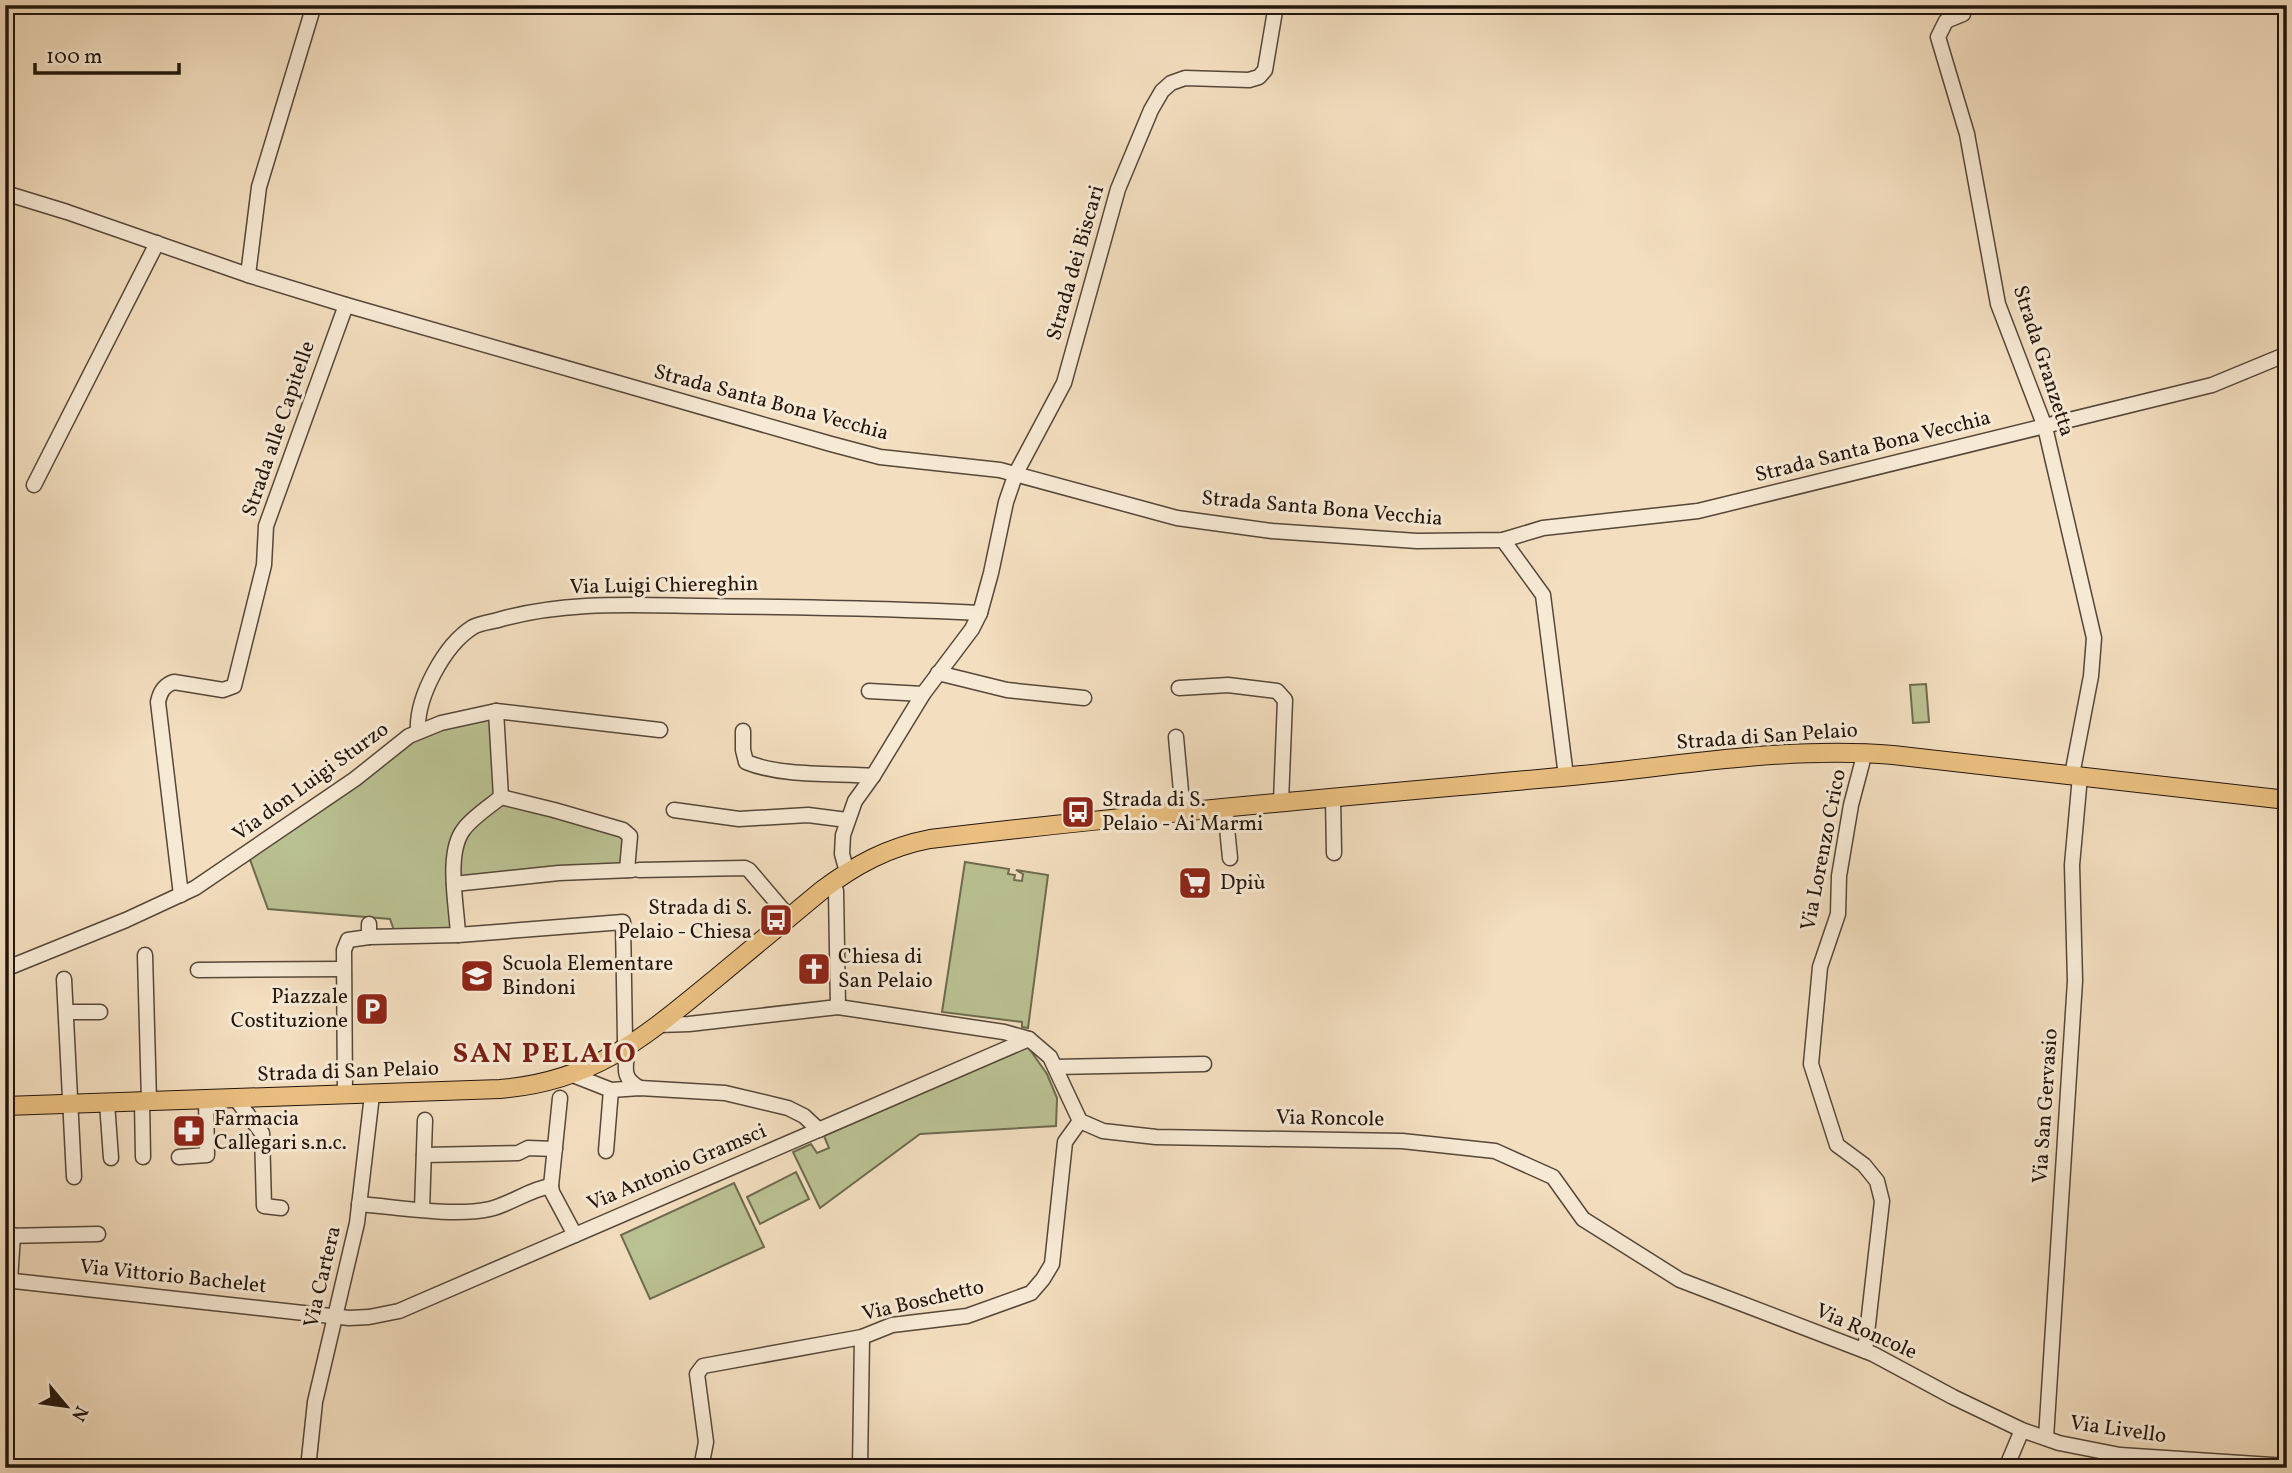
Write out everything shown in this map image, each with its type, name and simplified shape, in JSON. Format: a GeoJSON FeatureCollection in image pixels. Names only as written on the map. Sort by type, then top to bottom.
{"type":"FeatureCollection","features":[{"type":"Feature","properties":{"kind":"main road","name":"Strada di San Pelaio"},"geometry":{"type":"LineString","coordinates":[[5,1106],[520,1088],[573,1075],[627,1048],[658,1025],[683,1017],[789,917],[840,877],[878,854],[930,839],[1333,797],[1776,756],[1865,752],[2245,794],[2286,793]]}},
{"type":"Feature","properties":{"kind":"street"},"geometry":{"type":"LineString","coordinates":[[248,275],[259,187],[314,5]]}},
{"type":"Feature","properties":{"kind":"street","name":"Strada dei Biscari"},"geometry":{"type":"LineString","coordinates":[[838,1007],[836,891],[847,820],[855,800],[923,694],[972,629],[980,613],[1006,502],[1016,473],[1064,383],[1118,189],[1151,110],[1162,91],[1171,83],[1185,78],[1249,80],[1259,77],[1265,70],[1276,5]]}},
{"type":"Feature","properties":{"kind":"street","name":"Strada Granzetta"},"geometry":{"type":"LineString","coordinates":[[1963,14],[1946,21],[1938,37],[1967,134],[1998,304],[2045,427],[2094,638],[2076,776]]}},
{"type":"Feature","properties":{"kind":"street","name":"Strada Santa Bona Vecchia"},"geometry":{"type":"LineString","coordinates":[[5,193],[346,305],[880,457],[1016,473],[1177,518],[1272,531],[1417,541],[1503,540],[1543,528],[1698,511],[2212,386],[2287,354]]}},
{"type":"Feature","properties":{"kind":"street"},"geometry":{"type":"LineString","coordinates":[[34,485],[157,243]]}},
{"type":"Feature","properties":{"kind":"street","name":"Strada alle Capitelle"},"geometry":{"type":"LineString","coordinates":[[181,895],[169,806],[159,693],[174,682],[223,691],[233,686],[264,565],[264,538],[273,504],[346,305]]}},
{"type":"Feature","properties":{"kind":"street"},"geometry":{"type":"LineString","coordinates":[[1503,540],[1544,595],[1566,776]]}},
{"type":"Feature","properties":{"kind":"street","name":"Via Luigi Chiereghin"},"geometry":{"type":"LineString","coordinates":[[418,731],[417,716],[432,678],[451,647],[474,626],[525,612],[608,605],[873,607],[980,613]]}},
{"type":"Feature","properties":{"kind":"street"},"geometry":{"type":"LineString","coordinates":[[938,673],[1007,690],[1084,698]]}},
{"type":"Feature","properties":{"kind":"street"},"geometry":{"type":"LineString","coordinates":[[1179,688],[1228,685],[1277,691],[1284,700],[1282,802]]}},
{"type":"Feature","properties":{"kind":"street"},"geometry":{"type":"LineString","coordinates":[[869,691],[923,694]]}},
{"type":"Feature","properties":{"kind":"street"},"geometry":{"type":"LineString","coordinates":[[496,711],[501,797]]}},
{"type":"Feature","properties":{"kind":"street","name":"Via don Luigi Sturzo"},"geometry":{"type":"LineString","coordinates":[[5,969],[195,888],[261,845],[418,731],[449,720],[496,711],[660,730]]}},
{"type":"Feature","properties":{"kind":"street"},"geometry":{"type":"LineString","coordinates":[[743,731],[746,762],[755,766],[787,772],[873,775]]}},
{"type":"Feature","properties":{"kind":"street"},"geometry":{"type":"LineString","coordinates":[[1176,737],[1183,813]]}},
{"type":"Feature","properties":{"kind":"street","name":"Via Lorenzo Crico"},"geometry":{"type":"LineString","coordinates":[[1865,752],[1851,805],[1839,876],[1838,914],[1820,967],[1811,1064],[1837,1145],[1864,1165],[1877,1181],[1882,1201],[1865,1351]]}},
{"type":"Feature","properties":{"kind":"street","name":"Via San Gervasio"},"geometry":{"type":"LineString","coordinates":[[2046,1438],[2075,981],[2072,865],[2076,776]]}},
{"type":"Feature","properties":{"kind":"street"},"geometry":{"type":"LineString","coordinates":[[501,797],[623,830],[630,836],[633,870]]}},
{"type":"Feature","properties":{"kind":"street"},"geometry":{"type":"LineString","coordinates":[[458,935],[454,884],[457,840],[465,827],[501,797]]}},
{"type":"Feature","properties":{"kind":"street"},"geometry":{"type":"LineString","coordinates":[[1333,797],[1334,853]]}},
{"type":"Feature","properties":{"kind":"street"},"geometry":{"type":"LineString","coordinates":[[1225,808],[1230,858]]}},
{"type":"Feature","properties":{"kind":"street"},"geometry":{"type":"LineString","coordinates":[[674,810],[739,819],[808,814],[847,820]]}},
{"type":"Feature","properties":{"kind":"street"},"geometry":{"type":"LineString","coordinates":[[454,884],[559,873],[745,868],[789,917]]}},
{"type":"Feature","properties":{"kind":"street"},"geometry":{"type":"LineString","coordinates":[[345,1095],[344,950],[348,940],[369,931],[458,935],[623,922],[627,1048],[625,1063],[628,1079]]}},
{"type":"Feature","properties":{"kind":"street"},"geometry":{"type":"LineString","coordinates":[[143,1157],[146,1101],[145,956]]}},
{"type":"Feature","properties":{"kind":"street"},"geometry":{"type":"LineString","coordinates":[[198,970],[343,969]]}},
{"type":"Feature","properties":{"kind":"street"},"geometry":{"type":"LineString","coordinates":[[64,979],[74,1177]]}},
{"type":"Feature","properties":{"kind":"street"},"geometry":{"type":"LineString","coordinates":[[683,1017],[838,1007],[1004,1032],[1028,1039],[1050,1057],[1080,1121]]}},
{"type":"Feature","properties":{"kind":"street"},"geometry":{"type":"LineString","coordinates":[[66,1012],[100,1013]]}},
{"type":"Feature","properties":{"kind":"street","name":"Via Antonio Gramsci"},"geometry":{"type":"LineString","coordinates":[[337,1315],[369,1317],[399,1311],[1028,1039]]}},
{"type":"Feature","properties":{"kind":"street"},"geometry":{"type":"LineString","coordinates":[[601,1063],[618,1069],[640,1088]]}},
{"type":"Feature","properties":{"kind":"street"},"geometry":{"type":"LineString","coordinates":[[1055,1067],[1204,1064]]}},
{"type":"Feature","properties":{"kind":"street"},"geometry":{"type":"LineString","coordinates":[[573,1075],[611,1090],[640,1088],[725,1093],[788,1108],[804,1116],[819,1130]]}},
{"type":"Feature","properties":{"kind":"street"},"geometry":{"type":"LineString","coordinates":[[606,1151],[611,1090]]}},
{"type":"Feature","properties":{"kind":"street","name":"Via Cartera"},"geometry":{"type":"LineString","coordinates":[[309,1468],[315,1402],[337,1315],[359,1204],[372,1095]]}},
{"type":"Feature","properties":{"kind":"street"},"geometry":{"type":"LineString","coordinates":[[235,1098],[262,1133],[264,1206],[281,1208]]}},
{"type":"Feature","properties":{"kind":"street"},"geometry":{"type":"LineString","coordinates":[[560,1098],[551,1186],[575,1235]]}},
{"type":"Feature","properties":{"kind":"street"},"geometry":{"type":"LineString","coordinates":[[179,1157],[207,1155],[206,1099]]}},
{"type":"Feature","properties":{"kind":"street"},"geometry":{"type":"LineString","coordinates":[[107,1103],[111,1158]]}},
{"type":"Feature","properties":{"kind":"street"},"geometry":{"type":"LineString","coordinates":[[422,1209],[425,1121]]}},
{"type":"Feature","properties":{"kind":"street","name":"Via Roncole"},"geometry":{"type":"LineString","coordinates":[[1080,1121],[1103,1131],[1156,1137],[1402,1141],[1495,1151],[1553,1177],[1583,1219],[1680,1280],[1865,1351],[1953,1397]]}},
{"type":"Feature","properties":{"kind":"street","name":"Via Boschetto"},"geometry":{"type":"LineString","coordinates":[[701,1468],[706,1442],[697,1374],[703,1366],[862,1337],[892,1325],[967,1316],[1031,1293],[1044,1279],[1052,1264],[1065,1142],[1080,1121]]}},
{"type":"Feature","properties":{"kind":"street"},"geometry":{"type":"LineString","coordinates":[[424,1155],[518,1153],[528,1148],[555,1149]]}},
{"type":"Feature","properties":{"kind":"street"},"geometry":{"type":"LineString","coordinates":[[359,1204],[481,1211],[551,1186]]}},
{"type":"Feature","properties":{"kind":"street"},"geometry":{"type":"LineString","coordinates":[[8,1280],[9,1236],[98,1234]]}},
{"type":"Feature","properties":{"kind":"street","name":"Via Vittorio Bachelet"},"geometry":{"type":"LineString","coordinates":[[8,1280],[337,1315]]}},
{"type":"Feature","properties":{"kind":"street"},"geometry":{"type":"LineString","coordinates":[[860,1468],[862,1337]]}},
{"type":"Feature","properties":{"kind":"street","name":"Via Livello"},"geometry":{"type":"LineString","coordinates":[[1953,1397],[2022,1430],[2110,1454],[2172,1463],[2287,1466]]}},
{"type":"Feature","properties":{"kind":"street"},"geometry":{"type":"LineString","coordinates":[[2006,1468],[2022,1430]]}},
{"type":"Feature","properties":{"kind":"green space"},"geometry":{"type":"Polygon","coordinates":[[[1926,684],[1929,722],[1913,723],[1910,685],[1926,684]]]}},
{"type":"Feature","properties":{"kind":"green space"},"geometry":{"type":"Polygon","coordinates":[[[496,711],[501,797],[623,830],[627,870],[456,884],[458,935],[396,936],[390,919],[268,909],[248,854],[409,736],[496,711]]]}},
{"type":"Feature","properties":{"kind":"green space"},"geometry":{"type":"Polygon","coordinates":[[[965,862],[1009,869],[1008,874],[1015,875],[1014,880],[1022,881],[1023,874],[1016,870],[1048,875],[1028,1028],[1022,1027],[1022,1022],[942,1012],[965,862]]]}},
{"type":"Feature","properties":{"kind":"green space"},"geometry":{"type":"Polygon","coordinates":[[[1028,1047],[1047,1074],[1057,1098],[1056,1126],[920,1134],[820,1208],[793,1152],[811,1144],[817,1153],[829,1148],[824,1136],[1028,1047]]]}},
{"type":"Feature","properties":{"kind":"green space"},"geometry":{"type":"Polygon","coordinates":[[[796,1172],[809,1199],[760,1224],[747,1197],[796,1172]]]}},
{"type":"Feature","properties":{"kind":"green space"},"geometry":{"type":"Polygon","coordinates":[[[734,1183],[764,1247],[650,1299],[621,1235],[734,1183]]]}},
{"type":"Feature","properties":{"kind":"place","name":"Strada di S. Pelaio - Ai Marmi"},"geometry":{"type":"Point","coordinates":[1078,812]}},
{"type":"Feature","properties":{"kind":"place","name":"Dpiù"},"geometry":{"type":"Point","coordinates":[1195,883]}},
{"type":"Feature","properties":{"kind":"place","name":"Strada di S. Pelaio - Chiesa"},"geometry":{"type":"Point","coordinates":[776,920]}},
{"type":"Feature","properties":{"kind":"place","name":"Chiesa di San Pelaio"},"geometry":{"type":"Point","coordinates":[814,969]}},
{"type":"Feature","properties":{"kind":"place","name":"Scuola Elementare Bindoni"},"geometry":{"type":"Point","coordinates":[477,976]}},
{"type":"Feature","properties":{"kind":"place","name":"Piazzale Costituzione"},"geometry":{"type":"Point","coordinates":[372,1009]}},
{"type":"Feature","properties":{"kind":"place","name":"Farmacia Callegari s.n.c."},"geometry":{"type":"Point","coordinates":[189,1131]}},
{"type":"Feature","properties":{"kind":"district","name":"SAN PELAIO"},"geometry":{"type":"Point","coordinates":[545,1054]}}]}
